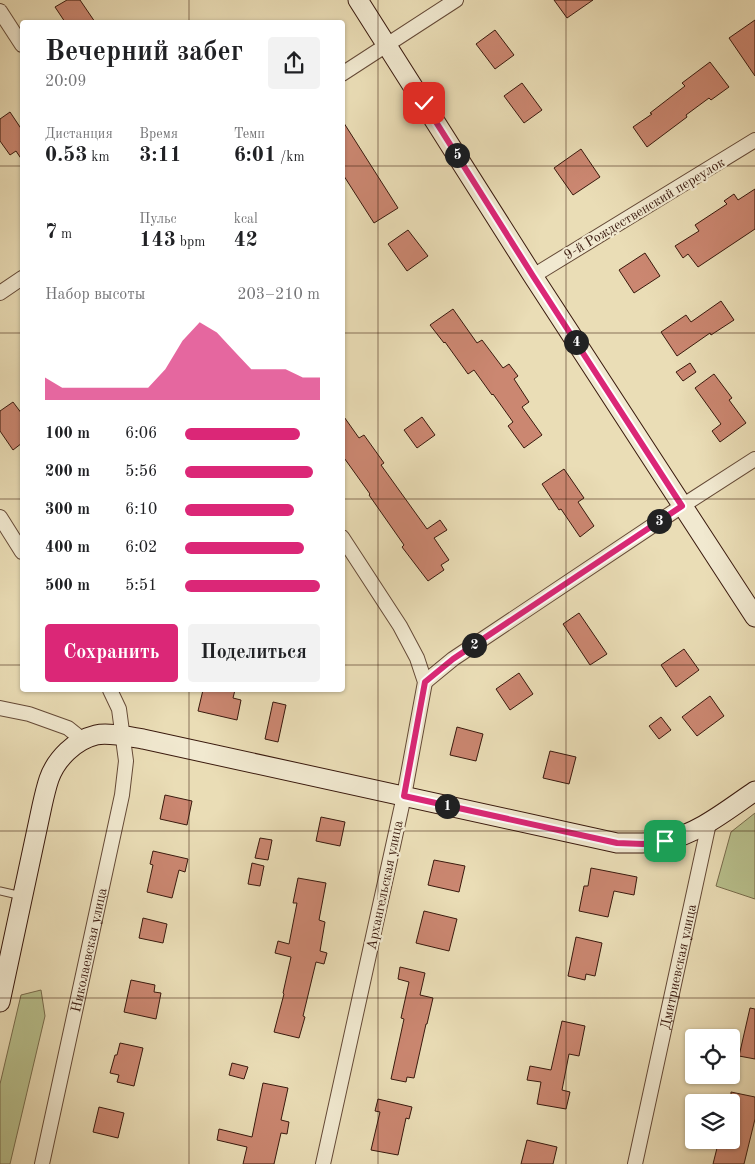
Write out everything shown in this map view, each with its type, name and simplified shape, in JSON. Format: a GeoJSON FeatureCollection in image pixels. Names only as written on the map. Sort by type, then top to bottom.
{"type":"FeatureCollection","features":[{"type":"Feature","properties":{"kind":"main road"},"geometry":{"type":"LineString","coordinates":[[358,0],[533,276],[755,617]]}},
{"type":"Feature","properties":{"kind":"main road"},"geometry":{"type":"LineString","coordinates":[[0,1002],[49,778],[59,762],[70,750],[83,740],[98,734],[123,736],[617,843],[643,844],[665,841],[709,823],[755,791]]}},
{"type":"Feature","properties":{"kind":"street"},"geometry":{"type":"LineString","coordinates":[[345,72],[456,0]]}},
{"type":"Feature","properties":{"kind":"street"},"geometry":{"type":"LineString","coordinates":[[0,11],[20,42]]}},
{"type":"Feature","properties":{"kind":"street","name":"9-й Рождественский переулок"},"geometry":{"type":"LineString","coordinates":[[533,276],[755,140]]}},
{"type":"Feature","properties":{"kind":"street"},"geometry":{"type":"LineString","coordinates":[[0,292],[20,279]]}},
{"type":"Feature","properties":{"kind":"street"},"geometry":{"type":"LineString","coordinates":[[345,542],[400,626],[416,658],[425,682],[453,659],[755,459]]}},
{"type":"Feature","properties":{"kind":"street"},"geometry":{"type":"LineString","coordinates":[[0,518],[20,549]]}},
{"type":"Feature","properties":{"kind":"street","name":"Архангельская улица"},"geometry":{"type":"LineString","coordinates":[[323,1164],[404,796],[425,682]]}},
{"type":"Feature","properties":{"kind":"street","name":"Николаевская улица"},"geometry":{"type":"LineString","coordinates":[[42,1164],[122,795],[126,761],[119,709],[111,692]]}},
{"type":"Feature","properties":{"kind":"street"},"geometry":{"type":"LineString","coordinates":[[0,708],[29,714],[68,728],[83,740]]}},
{"type":"Feature","properties":{"kind":"street","name":"Дмитриевская улица"},"geometry":{"type":"LineString","coordinates":[[635,1164],[709,823]]}},
{"type":"Feature","properties":{"kind":"lane"},"geometry":{"type":"LineString","coordinates":[[0,891],[23,896]]}},
{"type":"Feature","properties":{"kind":"green space"},"geometry":{"type":"Polygon","coordinates":[[[755,813],[755,899],[716,886],[731,832],[755,813]]]}},
{"type":"Feature","properties":{"kind":"green space"},"geometry":{"type":"Polygon","coordinates":[[[41,990],[45,1016],[10,1164],[0,1164],[0,1084],[21,995],[41,990]]]}},
{"type":"Feature","properties":{"kind":"building"},"geometry":{"type":"Polygon","coordinates":[[[67,0],[80,0],[94,20],[64,20],[55,7],[67,0]]]}},
{"type":"Feature","properties":{"kind":"building"},"geometry":{"type":"Polygon","coordinates":[[[554,0],[593,0],[567,18],[554,0]]]}},
{"type":"Feature","properties":{"kind":"building"},"geometry":{"type":"Polygon","coordinates":[[[755,20],[755,76],[729,38],[755,20]]]}},
{"type":"Feature","properties":{"kind":"building"},"geometry":{"type":"Polygon","coordinates":[[[495,30],[514,55],[495,69],[476,44],[495,30]]]}},
{"type":"Feature","properties":{"kind":"building"},"geometry":{"type":"Polygon","coordinates":[[[710,62],[729,87],[711,100],[709,98],[647,147],[633,127],[652,114],[650,113],[685,86],[682,83],[710,62]]]}},
{"type":"Feature","properties":{"kind":"building"},"geometry":{"type":"Polygon","coordinates":[[[522,83],[542,110],[524,123],[504,96],[522,83]]]}},
{"type":"Feature","properties":{"kind":"building"},"geometry":{"type":"Polygon","coordinates":[[[10,112],[20,127],[20,157],[16,151],[10,155],[0,141],[0,119],[10,112]]]}},
{"type":"Feature","properties":{"kind":"building"},"geometry":{"type":"Polygon","coordinates":[[[345,125],[398,208],[374,223],[345,178],[345,125]]]}},
{"type":"Feature","properties":{"kind":"building"},"geometry":{"type":"Polygon","coordinates":[[[581,149],[600,177],[573,195],[554,168],[581,149]]]}},
{"type":"Feature","properties":{"kind":"building"},"geometry":{"type":"Polygon","coordinates":[[[755,189],[755,229],[698,267],[688,254],[683,258],[675,246],[699,231],[695,225],[727,204],[724,201],[734,194],[738,200],[755,189]]]}},
{"type":"Feature","properties":{"kind":"building"},"geometry":{"type":"Polygon","coordinates":[[[408,230],[428,256],[407,271],[388,244],[408,230]]]}},
{"type":"Feature","properties":{"kind":"building"},"geometry":{"type":"Polygon","coordinates":[[[645,253],[660,276],[634,293],[619,270],[645,253]]]}},
{"type":"Feature","properties":{"kind":"building"},"geometry":{"type":"Polygon","coordinates":[[[721,301],[734,320],[711,335],[710,333],[677,356],[661,332],[686,315],[691,322],[721,301]]]}},
{"type":"Feature","properties":{"kind":"building"},"geometry":{"type":"Polygon","coordinates":[[[453,309],[477,343],[482,340],[503,368],[509,364],[518,376],[514,379],[529,402],[522,407],[542,435],[524,448],[508,426],[513,422],[493,394],[474,370],[468,374],[430,325],[453,309]]]}},
{"type":"Feature","properties":{"kind":"building"},"geometry":{"type":"Polygon","coordinates":[[[690,363],[696,372],[683,381],[676,372],[690,363]]]}},
{"type":"Feature","properties":{"kind":"building"},"geometry":{"type":"Polygon","coordinates":[[[714,374],[732,398],[729,400],[746,423],[720,442],[712,431],[721,424],[695,388],[714,374]]]}},
{"type":"Feature","properties":{"kind":"building"},"geometry":{"type":"Polygon","coordinates":[[[13,402],[20,411],[20,445],[13,450],[0,431],[0,411],[13,402]]]}},
{"type":"Feature","properties":{"kind":"building"},"geometry":{"type":"Polygon","coordinates":[[[422,417],[435,435],[417,448],[404,430],[422,417]]]}},
{"type":"Feature","properties":{"kind":"building"},"geometry":{"type":"Polygon","coordinates":[[[345,418],[359,438],[364,435],[384,463],[381,465],[427,529],[440,520],[447,530],[434,538],[449,560],[441,565],[444,570],[428,581],[402,547],[404,545],[345,459],[345,418]]]}},
{"type":"Feature","properties":{"kind":"building"},"geometry":{"type":"Polygon","coordinates":[[[564,469],[584,498],[578,502],[594,526],[580,537],[542,484],[564,469]]]}},
{"type":"Feature","properties":{"kind":"building"},"geometry":{"type":"Polygon","coordinates":[[[579,613],[607,654],[590,665],[563,624],[579,613]]]}},
{"type":"Feature","properties":{"kind":"building"},"geometry":{"type":"Polygon","coordinates":[[[684,649],[699,670],[676,687],[661,665],[684,649]]]}},
{"type":"Feature","properties":{"kind":"building"},"geometry":{"type":"Polygon","coordinates":[[[519,673],[533,694],[510,710],[496,689],[519,673]]]}},
{"type":"Feature","properties":{"kind":"building"},"geometry":{"type":"Polygon","coordinates":[[[203,692],[234,692],[233,698],[241,700],[237,720],[198,711],[203,692]]]}},
{"type":"Feature","properties":{"kind":"building"},"geometry":{"type":"Polygon","coordinates":[[[710,696],[724,716],[697,736],[682,717],[710,696]]]}},
{"type":"Feature","properties":{"kind":"building"},"geometry":{"type":"Polygon","coordinates":[[[273,702],[286,705],[278,742],[265,739],[273,702]]]}},
{"type":"Feature","properties":{"kind":"building"},"geometry":{"type":"Polygon","coordinates":[[[661,717],[671,730],[659,739],[649,726],[661,717]]]}},
{"type":"Feature","properties":{"kind":"building"},"geometry":{"type":"Polygon","coordinates":[[[457,727],[483,734],[476,761],[450,755],[457,727]]]}},
{"type":"Feature","properties":{"kind":"building"},"geometry":{"type":"Polygon","coordinates":[[[550,751],[576,757],[569,784],[543,778],[550,751]]]}},
{"type":"Feature","properties":{"kind":"building"},"geometry":{"type":"Polygon","coordinates":[[[165,795],[192,801],[187,825],[160,819],[165,795]]]}},
{"type":"Feature","properties":{"kind":"building"},"geometry":{"type":"Polygon","coordinates":[[[321,817],[345,822],[340,846],[316,841],[321,817]]]}},
{"type":"Feature","properties":{"kind":"building"},"geometry":{"type":"Polygon","coordinates":[[[260,838],[272,840],[268,860],[255,858],[260,838]]]}},
{"type":"Feature","properties":{"kind":"building"},"geometry":{"type":"Polygon","coordinates":[[[153,851],[188,859],[185,872],[179,870],[172,898],[147,892],[153,865],[150,864],[153,851]]]}},
{"type":"Feature","properties":{"kind":"building"},"geometry":{"type":"Polygon","coordinates":[[[434,860],[465,866],[459,892],[428,885],[434,860]]]}},
{"type":"Feature","properties":{"kind":"building"},"geometry":{"type":"Polygon","coordinates":[[[252,863],[264,866],[260,886],[248,884],[252,863]]]}},
{"type":"Feature","properties":{"kind":"building"},"geometry":{"type":"Polygon","coordinates":[[[591,868],[637,877],[634,895],[614,891],[608,917],[579,911],[584,886],[588,886],[591,868]]]}},
{"type":"Feature","properties":{"kind":"building"},"geometry":{"type":"Polygon","coordinates":[[[298,878],[326,883],[319,920],[325,922],[320,951],[327,953],[324,964],[316,962],[299,1038],[274,1032],[291,957],[275,953],[278,941],[289,944],[297,903],[293,903],[298,878]]]}},
{"type":"Feature","properties":{"kind":"building"},"geometry":{"type":"Polygon","coordinates":[[[424,911],[457,919],[449,951],[416,943],[424,911]]]}},
{"type":"Feature","properties":{"kind":"building"},"geometry":{"type":"Polygon","coordinates":[[[143,918],[167,924],[163,943],[139,938],[143,918]]]}},
{"type":"Feature","properties":{"kind":"building"},"geometry":{"type":"Polygon","coordinates":[[[576,937],[602,943],[595,976],[586,974],[585,980],[568,976],[576,937]]]}},
{"type":"Feature","properties":{"kind":"building"},"geometry":{"type":"Polygon","coordinates":[[[400,967],[425,973],[420,995],[433,998],[414,1078],[407,1077],[406,1082],[391,1079],[404,1019],[401,1018],[409,982],[398,979],[400,967]]]}},
{"type":"Feature","properties":{"kind":"building"},"geometry":{"type":"Polygon","coordinates":[[[131,980],[155,985],[154,992],[161,993],[156,1019],[124,1012],[131,980]]]}},
{"type":"Feature","properties":{"kind":"building"},"geometry":{"type":"Polygon","coordinates":[[[750,1008],[755,1009],[755,1059],[740,1056],[750,1008]]]}},
{"type":"Feature","properties":{"kind":"building"},"geometry":{"type":"Polygon","coordinates":[[[562,1021],[585,1026],[579,1056],[569,1054],[562,1090],[570,1092],[566,1109],[537,1104],[541,1082],[527,1080],[530,1066],[551,1070],[562,1021]]]}},
{"type":"Feature","properties":{"kind":"building"},"geometry":{"type":"Polygon","coordinates":[[[120,1043],[143,1048],[134,1086],[117,1082],[119,1075],[110,1073],[120,1043]]]}},
{"type":"Feature","properties":{"kind":"building"},"geometry":{"type":"Polygon","coordinates":[[[232,1063],[248,1067],[244,1079],[229,1075],[232,1063]]]}},
{"type":"Feature","properties":{"kind":"building"},"geometry":{"type":"Polygon","coordinates":[[[263,1083],[288,1088],[281,1120],[289,1122],[287,1134],[281,1133],[274,1164],[243,1164],[247,1147],[217,1140],[219,1129],[252,1137],[263,1083]]]}},
{"type":"Feature","properties":{"kind":"building"},"geometry":{"type":"Polygon","coordinates":[[[731,1092],[755,1097],[755,1119],[744,1164],[713,1164],[717,1149],[740,1149],[740,1094],[731,1094],[731,1092]]]}},
{"type":"Feature","properties":{"kind":"building"},"geometry":{"type":"Polygon","coordinates":[[[378,1099],[412,1107],[409,1119],[406,1118],[398,1155],[371,1150],[380,1112],[375,1111],[378,1099]]]}},
{"type":"Feature","properties":{"kind":"building"},"geometry":{"type":"Polygon","coordinates":[[[99,1107],[124,1113],[118,1138],[93,1132],[99,1107]]]}},
{"type":"Feature","properties":{"kind":"building"},"geometry":{"type":"Polygon","coordinates":[[[527,1140],[557,1147],[553,1164],[521,1164],[527,1140]]]}},
{"type":"Feature","properties":{"kind":"route"},"geometry":{"type":"LineString","coordinates":[[424,103],[682,506],[453,659],[425,682],[404,796],[617,843],[643,844],[665,841]]}}]}
